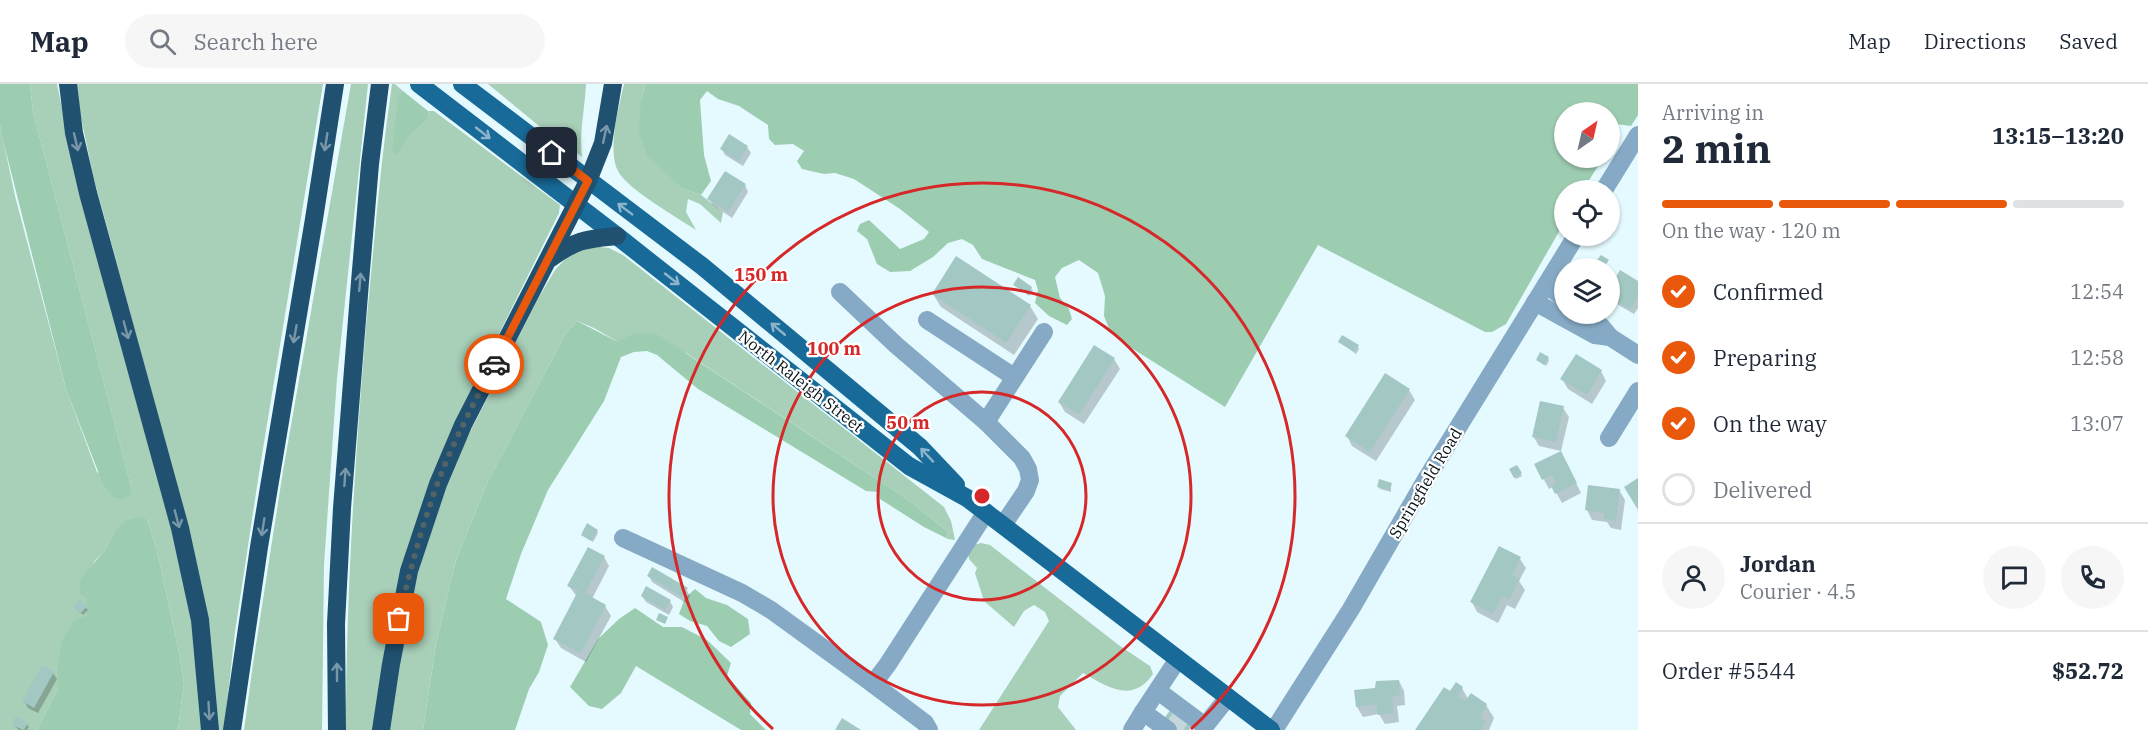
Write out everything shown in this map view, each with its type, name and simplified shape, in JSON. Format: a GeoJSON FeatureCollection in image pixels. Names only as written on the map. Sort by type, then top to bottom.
{"type":"FeatureCollection","features":[{"type":"Feature","properties":{"kind":"highway"},"geometry":{"type":"LineString","coordinates":[[68,84],[74,134],[88,193],[180,528],[204,652],[210,730]]}},
{"type":"Feature","properties":{"kind":"highway"},"geometry":{"type":"LineString","coordinates":[[232,730],[259,546],[314,219],[334,84]]}},
{"type":"Feature","properties":{"kind":"highway"},"geometry":{"type":"LineString","coordinates":[[337,730],[336,624],[343,496],[369,175],[380,84]]}},
{"type":"Feature","properties":{"kind":"highway"},"geometry":{"type":"LineString","coordinates":[[381,730],[409,571],[438,484],[463,425],[588,181],[603,143],[613,84]]}},
{"type":"Feature","properties":{"kind":"highway"},"geometry":{"type":"LineString","coordinates":[[548,261],[568,245],[585,239],[618,236]]}},
{"type":"Feature","properties":{"kind":"main road","name":"North Raleigh Street"},"geometry":{"type":"LineString","coordinates":[[419,84],[618,236],[909,466],[967,498]]}},
{"type":"Feature","properties":{"kind":"main road","name":"North Raleigh Street"},"geometry":{"type":"LineString","coordinates":[[462,84],[702,266],[920,447],[967,498]]}},
{"type":"Feature","properties":{"kind":"main road"},"geometry":{"type":"LineString","coordinates":[[967,498],[1272,730]]}},
{"type":"Feature","properties":{"kind":"street"},"geometry":{"type":"LineString","coordinates":[[1610,180],[1638,135]]}},
{"type":"Feature","properties":{"kind":"street","name":"Springfield Road"},"geometry":{"type":"LineString","coordinates":[[1272,730],[1351,609],[1425,481],[1570,246]]}},
{"type":"Feature","properties":{"kind":"street"},"geometry":{"type":"LineString","coordinates":[[1546,285],[1554,291]]}},
{"type":"Feature","properties":{"kind":"street"},"geometry":{"type":"LineString","coordinates":[[840,292],[896,345],[986,422],[1022,458],[1028,469],[1030,480],[1026,491],[1003,525]]}},
{"type":"Feature","properties":{"kind":"street"},"geometry":{"type":"LineString","coordinates":[[1535,302],[1595,335],[1610,337]]}},
{"type":"Feature","properties":{"kind":"street"},"geometry":{"type":"LineString","coordinates":[[927,320],[1014,377]]}},
{"type":"Feature","properties":{"kind":"street"},"geometry":{"type":"LineString","coordinates":[[1598,324],[1610,337],[1638,355]]}},
{"type":"Feature","properties":{"kind":"street"},"geometry":{"type":"LineString","coordinates":[[986,422],[1044,332]]}},
{"type":"Feature","properties":{"kind":"street"},"geometry":{"type":"LineString","coordinates":[[1609,438],[1638,391]]}},
{"type":"Feature","properties":{"kind":"street"},"geometry":{"type":"LineString","coordinates":[[873,684],[986,512]]}},
{"type":"Feature","properties":{"kind":"street"},"geometry":{"type":"LineString","coordinates":[[623,538],[742,593],[771,610],[925,723],[929,730]]}},
{"type":"Feature","properties":{"kind":"street"},"geometry":{"type":"LineString","coordinates":[[1131,730],[1178,659]]}},
{"type":"Feature","properties":{"kind":"street"},"geometry":{"type":"LineString","coordinates":[[1158,691],[1176,724]]}},
{"type":"Feature","properties":{"kind":"street"},"geometry":{"type":"LineString","coordinates":[[1143,712],[1176,724],[1205,728],[1228,697]]}},
{"type":"Feature","properties":{"kind":"green space"},"geometry":{"type":"Polygon","coordinates":[[[0,84],[30,84],[33,112],[133,494],[122,499],[113,497],[103,484],[66,389],[3,140],[0,125],[0,84]]]}},
{"type":"Feature","properties":{"kind":"green space"},"geometry":{"type":"Polygon","coordinates":[[[30,84],[57,84],[74,168],[81,182],[191,604],[203,730],[178,730],[184,683],[157,551],[147,519],[114,533],[105,550],[94,562],[86,616],[58,663],[58,689],[37,730],[0,730],[0,125],[15,196],[66,389],[97,472],[133,494],[33,112],[30,84]]]}},
{"type":"Feature","properties":{"kind":"green space"},"geometry":{"type":"Polygon","coordinates":[[[76,84],[323,84],[259,473],[235,632],[224,730],[215,730],[160,423],[94,179],[76,84]]]}},
{"type":"Feature","properties":{"kind":"green space"},"geometry":{"type":"Polygon","coordinates":[[[351,84],[368,84],[337,378],[324,565],[322,730],[244,730],[283,471],[351,84]]]}},
{"type":"Feature","properties":{"kind":"green space"},"geometry":{"type":"Polygon","coordinates":[[[392,84],[403,91],[399,93],[398,155],[411,132],[419,128],[429,117],[428,111],[434,111],[560,205],[559,213],[437,465],[376,730],[346,730],[349,579],[358,428],[366,327],[392,84]]]}},
{"type":"Feature","properties":{"kind":"green space"},"geometry":{"type":"Polygon","coordinates":[[[488,84],[586,84],[582,157],[570,148],[570,133],[560,130],[549,134],[488,84]]]}},
{"type":"Feature","properties":{"kind":"green space"},"geometry":{"type":"Polygon","coordinates":[[[624,84],[646,84],[641,100],[682,188],[701,195],[723,212],[721,223],[700,204],[688,199],[686,212],[696,230],[631,186],[618,171],[615,162],[614,140],[624,84]]]}},
{"type":"Feature","properties":{"kind":"green space"},"geometry":{"type":"Polygon","coordinates":[[[646,84],[1638,84],[1638,115],[1631,126],[1620,125],[1620,102],[1554,102],[1554,168],[1597,168],[1589,180],[1554,180],[1554,240],[1506,324],[1492,332],[1485,332],[1318,245],[1225,407],[1122,342],[1110,331],[1104,316],[1105,296],[1098,273],[1079,260],[1062,268],[1055,277],[1060,298],[1069,309],[1072,319],[1067,325],[1049,316],[1035,303],[1038,290],[1035,280],[982,259],[973,245],[962,239],[948,243],[933,257],[910,271],[890,272],[877,264],[867,239],[857,231],[860,224],[869,220],[900,249],[924,239],[929,232],[900,209],[854,179],[835,173],[824,174],[802,169],[797,161],[804,151],[793,144],[775,145],[769,139],[768,125],[739,106],[718,99],[707,91],[700,100],[704,155],[711,181],[701,195],[682,188],[647,155],[639,131],[641,100],[646,84]]]}},
{"type":"Feature","properties":{"kind":"green space"},"geometry":{"type":"Polygon","coordinates":[[[403,91],[428,111],[429,117],[411,133],[398,155],[392,152],[399,93],[403,91]]]}},
{"type":"Feature","properties":{"kind":"green space"},"geometry":{"type":"Polygon","coordinates":[[[591,246],[609,248],[623,255],[944,507],[951,521],[955,540],[948,539],[947,531],[910,501],[686,353],[618,342],[577,321],[566,333],[488,481],[456,560],[436,644],[423,730],[388,730],[408,607],[431,523],[466,440],[539,297],[555,270],[570,254],[591,246]]]}},
{"type":"Feature","properties":{"kind":"green space"},"geometry":{"type":"Polygon","coordinates":[[[577,321],[618,342],[636,334],[658,335],[910,501],[947,531],[948,539],[924,527],[880,499],[878,492],[866,491],[698,389],[657,355],[647,351],[634,352],[621,357],[604,401],[548,490],[521,554],[506,599],[541,622],[548,645],[515,730],[423,730],[436,644],[456,560],[488,481],[566,333],[577,321]]]}},
{"type":"Feature","properties":{"kind":"green space"},"geometry":{"type":"Polygon","coordinates":[[[138,517],[147,519],[157,551],[178,647],[184,683],[178,730],[37,730],[58,689],[58,663],[62,641],[74,620],[86,616],[87,598],[80,594],[80,580],[125,521],[138,517]]]}},
{"type":"Feature","properties":{"kind":"green space"},"geometry":{"type":"Polygon","coordinates":[[[981,543],[990,545],[1120,646],[1150,666],[1153,674],[1145,683],[1128,691],[1111,687],[1083,673],[1060,696],[1058,707],[1076,730],[979,730],[1049,621],[1045,612],[1034,605],[1024,611],[1014,627],[984,601],[975,573],[977,568],[969,559],[968,552],[974,545],[981,543]]]}},
{"type":"Feature","properties":{"kind":"green space"},"geometry":{"type":"Polygon","coordinates":[[[695,589],[706,598],[727,605],[748,619],[750,634],[731,647],[719,641],[707,626],[690,621],[679,614],[685,598],[695,589]]]}},
{"type":"Feature","properties":{"kind":"green space"},"geometry":{"type":"Polygon","coordinates":[[[635,608],[663,627],[682,627],[707,640],[731,663],[727,676],[751,703],[750,714],[766,730],[741,730],[636,666],[621,693],[602,709],[589,706],[570,687],[598,639],[619,619],[635,608]]]}},
{"type":"Feature","properties":{"kind":"building"},"geometry":{"type":"Polygon","coordinates":[[[729,134],[748,146],[739,161],[720,149],[729,134]]]}},
{"type":"Feature","properties":{"kind":"building"},"geometry":{"type":"Polygon","coordinates":[[[725,171],[746,184],[728,212],[707,199],[725,171]]]}},
{"type":"Feature","properties":{"kind":"building"},"geometry":{"type":"Polygon","coordinates":[[[956,256],[1031,305],[1006,343],[932,294],[956,256]]]}},
{"type":"Feature","properties":{"kind":"building"},"geometry":{"type":"Polygon","coordinates":[[[1620,270],[1638,281],[1638,296],[1630,309],[1620,303],[1620,270]]]}},
{"type":"Feature","properties":{"kind":"building"},"geometry":{"type":"Polygon","coordinates":[[[1018,277],[1032,287],[1028,294],[1013,285],[1018,277]]]}},
{"type":"Feature","properties":{"kind":"building"},"geometry":{"type":"Polygon","coordinates":[[[1342,335],[1359,345],[1354,352],[1338,342],[1342,335]]]}},
{"type":"Feature","properties":{"kind":"building"},"geometry":{"type":"Polygon","coordinates":[[[1094,345],[1115,358],[1079,415],[1058,402],[1094,345]]]}},
{"type":"Feature","properties":{"kind":"building"},"geometry":{"type":"Polygon","coordinates":[[[1540,352],[1549,357],[1544,365],[1536,360],[1540,352]]]}},
{"type":"Feature","properties":{"kind":"building"},"geometry":{"type":"Polygon","coordinates":[[[1576,354],[1602,370],[1587,395],[1560,379],[1576,354]]]}},
{"type":"Feature","properties":{"kind":"building"},"geometry":{"type":"Polygon","coordinates":[[[1385,373],[1410,389],[1370,452],[1345,436],[1385,373]]]}},
{"type":"Feature","properties":{"kind":"building"},"geometry":{"type":"Polygon","coordinates":[[[1540,401],[1564,406],[1556,442],[1532,437],[1540,401]]]}},
{"type":"Feature","properties":{"kind":"building"},"geometry":{"type":"Polygon","coordinates":[[[1561,451],[1577,483],[1555,494],[1551,486],[1556,483],[1552,475],[1542,480],[1534,464],[1561,451]]]}},
{"type":"Feature","properties":{"kind":"building"},"geometry":{"type":"Polygon","coordinates":[[[1517,465],[1522,473],[1514,478],[1509,469],[1517,465]]]}},
{"type":"Feature","properties":{"kind":"building"},"geometry":{"type":"Polygon","coordinates":[[[1638,478],[1638,510],[1624,487],[1638,478]]]}},
{"type":"Feature","properties":{"kind":"building"},"geometry":{"type":"Polygon","coordinates":[[[1379,479],[1392,483],[1390,490],[1377,487],[1379,479]]]}},
{"type":"Feature","properties":{"kind":"building"},"geometry":{"type":"Polygon","coordinates":[[[1588,485],[1620,489],[1616,521],[1604,519],[1604,513],[1585,510],[1588,485]]]}},
{"type":"Feature","properties":{"kind":"building"},"geometry":{"type":"Polygon","coordinates":[[[587,523],[598,530],[591,541],[581,535],[587,523]]]}},
{"type":"Feature","properties":{"kind":"building"},"geometry":{"type":"Polygon","coordinates":[[[1499,546],[1521,557],[1512,575],[1520,579],[1509,600],[1502,596],[1493,614],[1470,602],[1499,546]]]}},
{"type":"Feature","properties":{"kind":"building"},"geometry":{"type":"Polygon","coordinates":[[[588,547],[605,556],[585,593],[606,605],[581,653],[553,639],[578,591],[567,586],[588,547]]]}},
{"type":"Feature","properties":{"kind":"building"},"geometry":{"type":"Polygon","coordinates":[[[652,567],[688,588],[682,597],[647,576],[652,567]]]}},
{"type":"Feature","properties":{"kind":"building"},"geometry":{"type":"Polygon","coordinates":[[[646,586],[671,600],[665,610],[641,596],[646,586]]]}},
{"type":"Feature","properties":{"kind":"building"},"geometry":{"type":"Polygon","coordinates":[[[80,600],[87,606],[81,613],[73,607],[80,600]]]}},
{"type":"Feature","properties":{"kind":"building"},"geometry":{"type":"Polygon","coordinates":[[[659,613],[668,617],[665,624],[656,620],[659,613]]]}},
{"type":"Feature","properties":{"kind":"building"},"geometry":{"type":"Polygon","coordinates":[[[42,665],[54,672],[34,708],[22,701],[42,665]]]}},
{"type":"Feature","properties":{"kind":"building"},"geometry":{"type":"Polygon","coordinates":[[[1399,680],[1400,695],[1392,697],[1394,713],[1378,715],[1376,704],[1356,707],[1354,690],[1375,688],[1376,681],[1399,680]]]}},
{"type":"Feature","properties":{"kind":"building"},"geometry":{"type":"Polygon","coordinates":[[[1456,682],[1463,687],[1458,697],[1465,701],[1471,693],[1487,704],[1480,718],[1486,722],[1481,730],[1415,730],[1444,687],[1450,691],[1456,682]]]}},
{"type":"Feature","properties":{"kind":"building"},"geometry":{"type":"Polygon","coordinates":[[[1171,709],[1192,725],[1189,730],[1174,730],[1162,721],[1171,709]]]}},
{"type":"Feature","properties":{"kind":"building"},"geometry":{"type":"Polygon","coordinates":[[[16,716],[28,723],[24,730],[11,725],[16,716]]]}},
{"type":"Feature","properties":{"kind":"building"},"geometry":{"type":"Polygon","coordinates":[[[842,718],[861,730],[835,730],[842,718]]]}},
{"type":"Feature","properties":{"kind":"tunnel"},"geometry":{"type":"LineString","coordinates":[[1173,729],[1181,717]]}},
{"type":"Feature","properties":{"kind":"way so far"},"geometry":{"type":"LineString","coordinates":[[399,619],[409,571],[438,484],[463,425],[494,364]]}},
{"type":"Feature","properties":{"kind":"route"},"geometry":{"type":"LineString","coordinates":[[494,364],[588,181],[552,153]]}}]}
